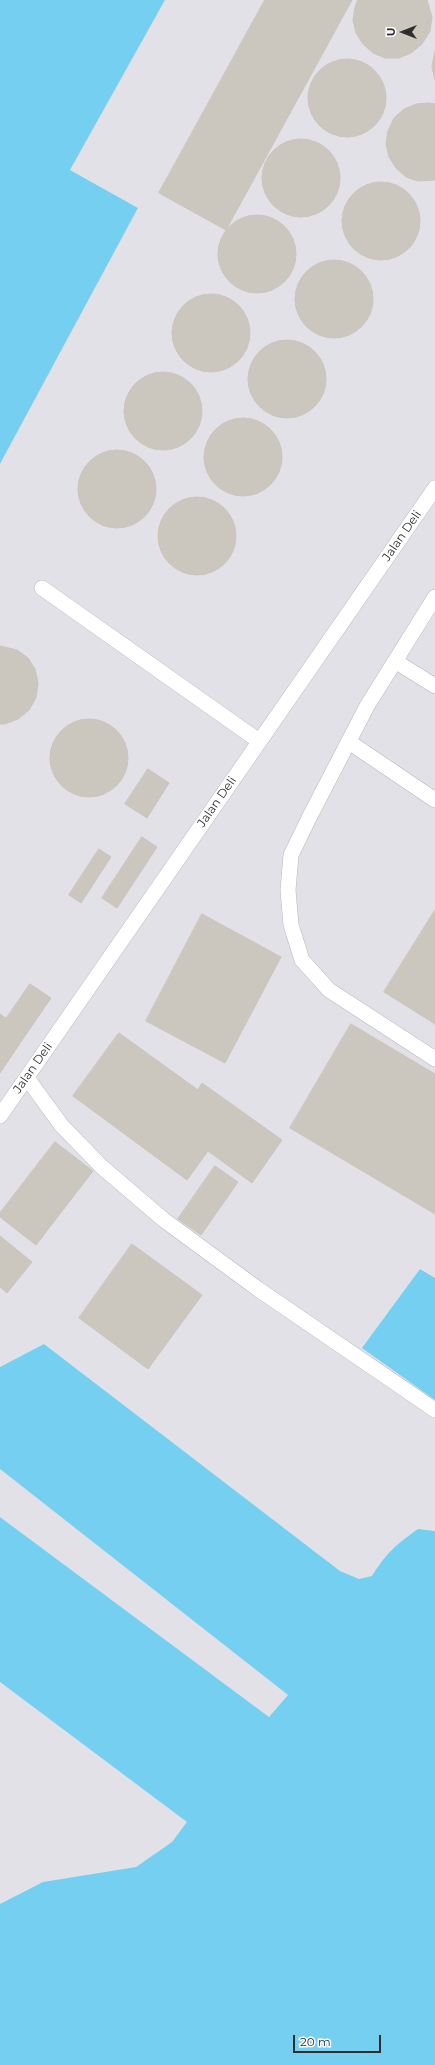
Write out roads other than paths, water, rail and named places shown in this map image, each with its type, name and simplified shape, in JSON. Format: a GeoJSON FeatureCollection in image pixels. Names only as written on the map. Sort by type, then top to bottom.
{"type":"FeatureCollection","features":[{"type":"Feature","properties":{"kind":"lane","name":"Jalan Deli"},"geometry":{"type":"LineString","coordinates":[[0,1116],[435,488]]}},
{"type":"Feature","properties":{"kind":"lane"},"geometry":{"type":"LineString","coordinates":[[42,588],[259,741]]}},
{"type":"Feature","properties":{"kind":"lane"},"geometry":{"type":"LineString","coordinates":[[435,597],[395,661],[349,742],[310,816],[291,856],[288,890],[291,925],[302,960],[329,990],[435,1059]]}},
{"type":"Feature","properties":{"kind":"lane"},"geometry":{"type":"LineString","coordinates":[[395,661],[435,686]]}},
{"type":"Feature","properties":{"kind":"lane"},"geometry":{"type":"LineString","coordinates":[[349,742],[435,800]]}},
{"type":"Feature","properties":{"kind":"lane"},"geometry":{"type":"LineString","coordinates":[[27,1078],[62,1126],[102,1167],[164,1220],[258,1289],[435,1410]]}},
{"type":"Feature","properties":{"kind":"water"},"geometry":{"type":"Polygon","coordinates":[[[0,0],[165,0],[70,170],[138,208],[0,464],[0,0]]]}},
{"type":"Feature","properties":{"kind":"water"},"geometry":{"type":"Polygon","coordinates":[[[420,1269],[435,1278],[435,1400],[362,1348],[420,1269]]]}},
{"type":"Feature","properties":{"kind":"water"},"geometry":{"type":"Polygon","coordinates":[[[44,1344],[340,1571],[359,1579],[372,1576],[382,1561],[392,1550],[418,1529],[435,1531],[435,2065],[0,2065],[0,1904],[43,1882],[136,1867],[172,1842],[187,1822],[0,1682],[0,1517],[269,1717],[288,1695],[0,1469],[0,1367],[44,1344]]]}}]}
